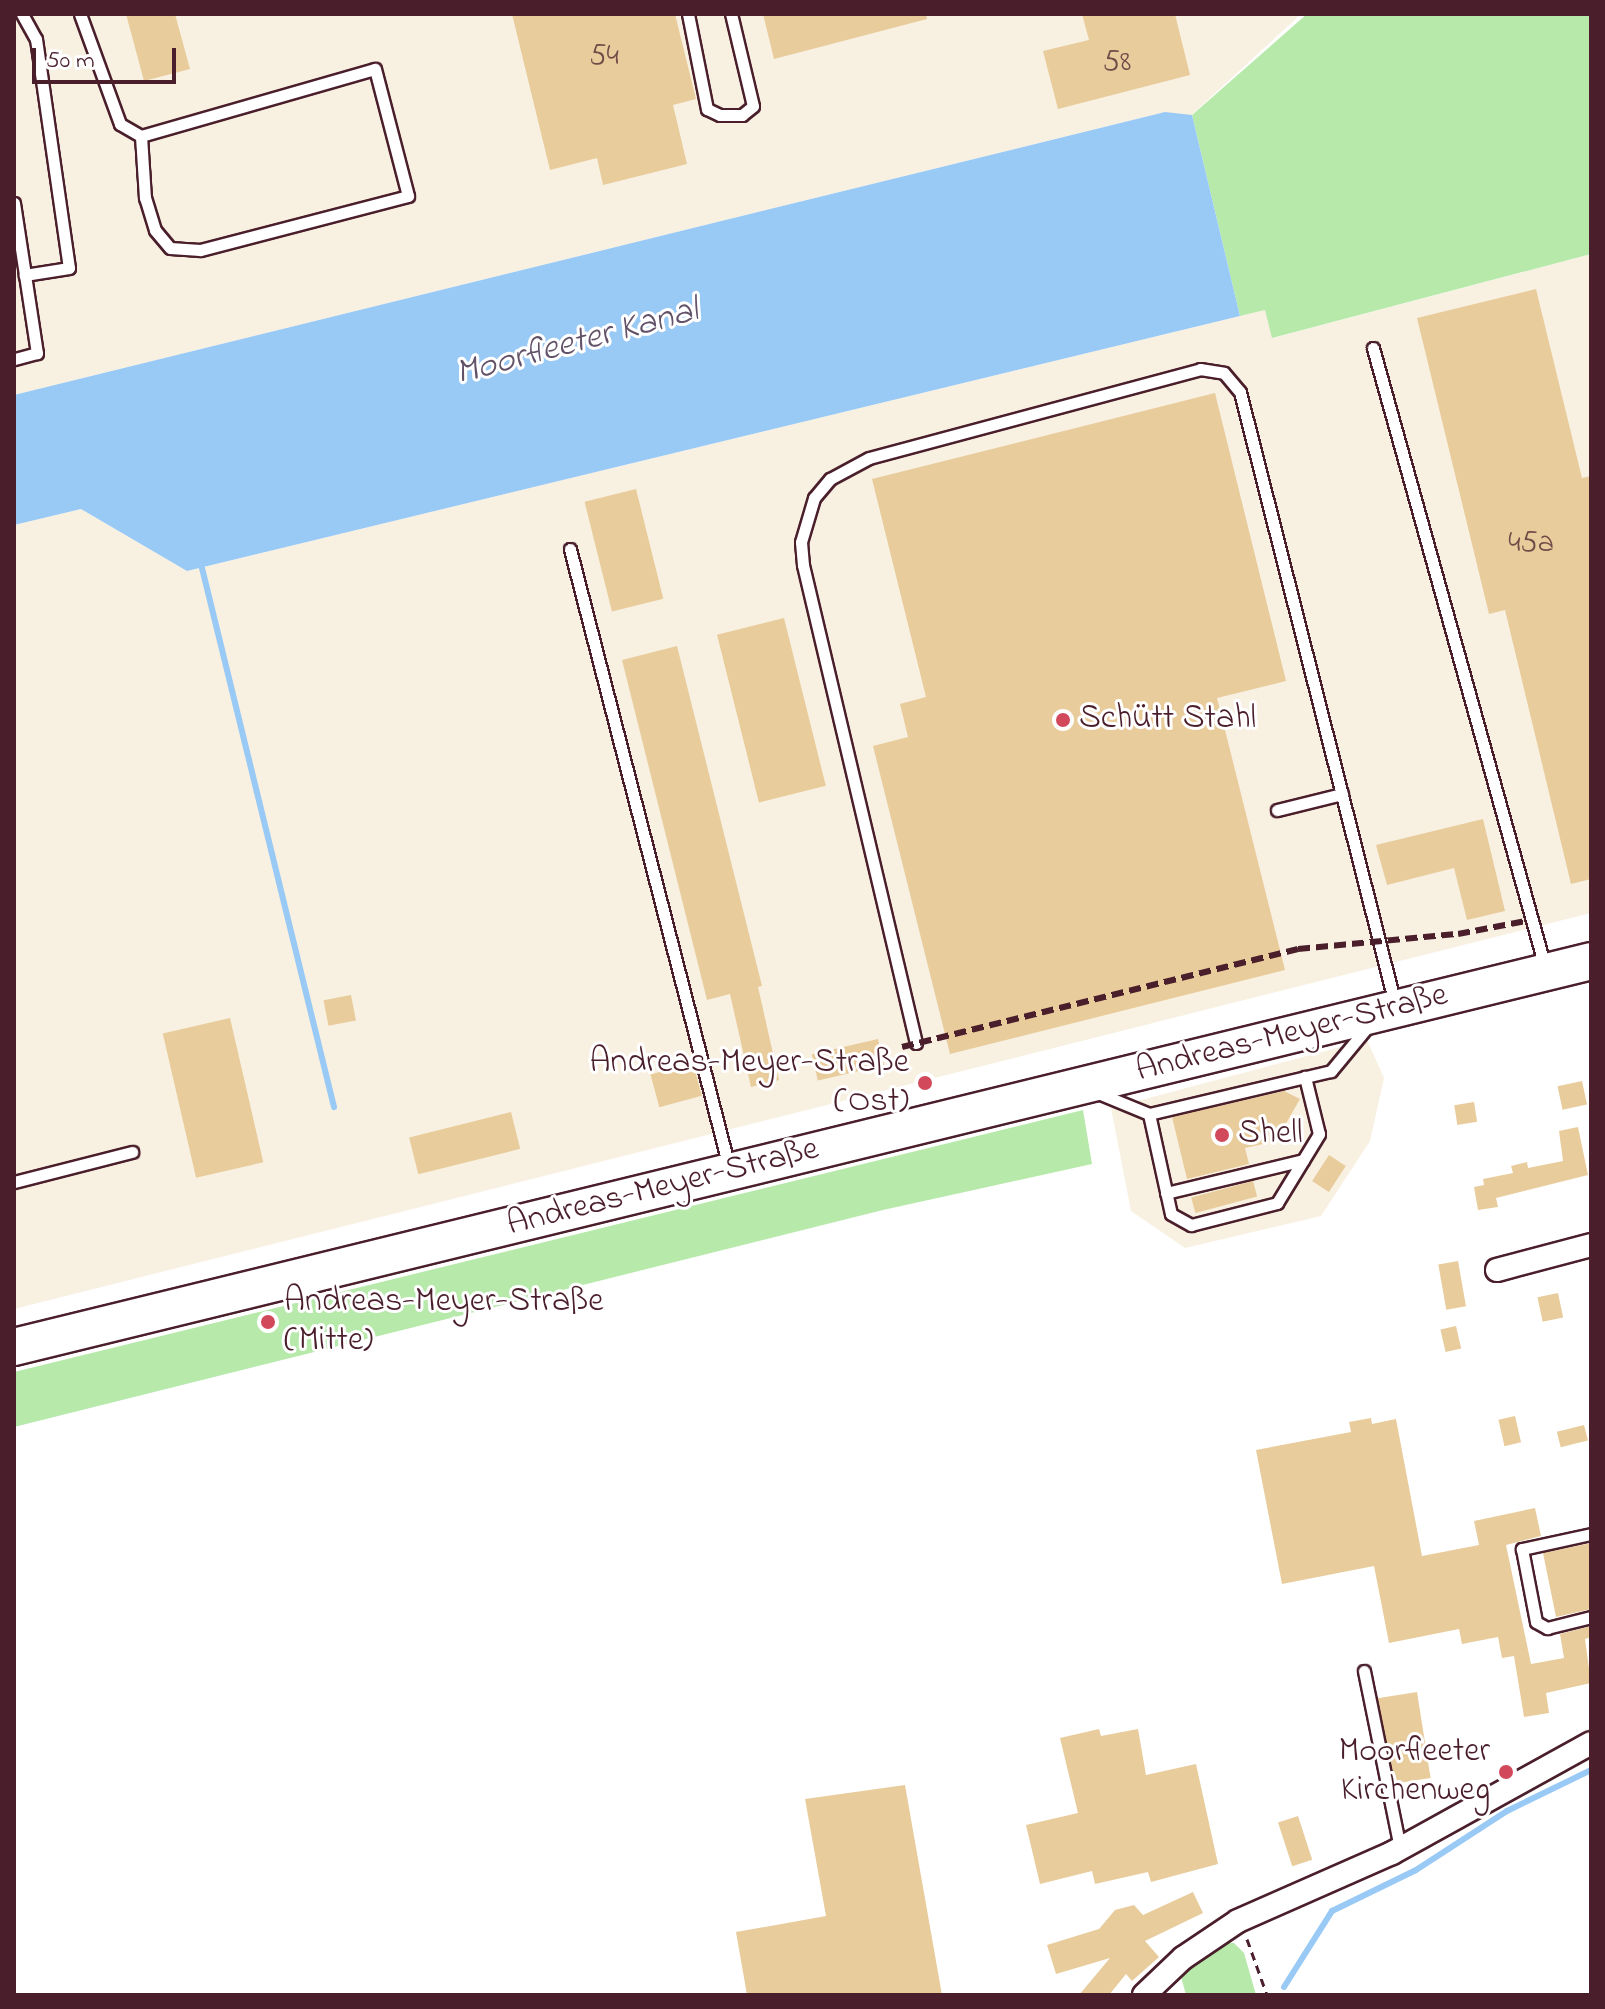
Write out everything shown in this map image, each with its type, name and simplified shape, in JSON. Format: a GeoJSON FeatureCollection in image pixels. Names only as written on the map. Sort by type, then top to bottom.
{"type":"FeatureCollection","features":[{"type":"Feature","properties":{"kind":"main road","name":"Andreas-Meyer-Straße"},"geometry":{"type":"LineString","coordinates":[[14,1347],[1591,961]]}},
{"type":"Feature","properties":{"kind":"street"},"geometry":{"type":"LineString","coordinates":[[1497,1270],[1591,1245]]}},
{"type":"Feature","properties":{"kind":"street"},"geometry":{"type":"LineString","coordinates":[[1144,1995],[1183,1958],[1238,1921],[1400,1848],[1591,1743]]}},
{"type":"Feature","properties":{"kind":"lane"},"geometry":{"type":"LineString","coordinates":[[22,14],[36,39],[69,268],[25,275]]}},
{"type":"Feature","properties":{"kind":"lane"},"geometry":{"type":"LineString","coordinates":[[80,14],[120,124],[141,136],[375,69],[408,196],[200,250],[170,248],[155,230],[145,198],[141,136]]}},
{"type":"Feature","properties":{"kind":"lane"},"geometry":{"type":"LineString","coordinates":[[688,14],[707,109],[720,115],[742,115],[753,106],[731,14]]}},
{"type":"Feature","properties":{"kind":"lane"},"geometry":{"type":"LineString","coordinates":[[14,203],[37,353],[14,359]]}},
{"type":"Feature","properties":{"kind":"lane"},"geometry":{"type":"LineString","coordinates":[[1373,348],[1546,972]]}},
{"type":"Feature","properties":{"kind":"lane"},"geometry":{"type":"LineString","coordinates":[[916,1043],[802,553],[805,521],[814,498],[847,467],[1191,371],[1224,373],[1240,392],[1342,794],[1388,1010],[1331,1071],[1149,1114],[1082,1086]]}},
{"type":"Feature","properties":{"kind":"lane"},"geometry":{"type":"LineString","coordinates":[[570,549],[730,1171]]}},
{"type":"Feature","properties":{"kind":"lane"},"geometry":{"type":"LineString","coordinates":[[1277,810],[1342,794]]}},
{"type":"Feature","properties":{"kind":"lane"},"geometry":{"type":"LineString","coordinates":[[1149,1114],[1171,1214],[1191,1225],[1277,1203],[1319,1134],[1305,1077]]}},
{"type":"Feature","properties":{"kind":"lane"},"geometry":{"type":"LineString","coordinates":[[14,1182],[132,1152]]}},
{"type":"Feature","properties":{"kind":"lane"},"geometry":{"type":"LineString","coordinates":[[1166,1193],[1303,1160]]}},
{"type":"Feature","properties":{"kind":"lane"},"geometry":{"type":"LineString","coordinates":[[1591,1534],[1522,1549],[1536,1622],[1547,1628],[1591,1617]]}},
{"type":"Feature","properties":{"kind":"lane"},"geometry":{"type":"LineString","coordinates":[[1364,1671],[1400,1848]]}},
{"type":"Feature","properties":{"kind":"path"},"geometry":{"type":"LineString","coordinates":[[1238,1921],[1267,1995]]}},
{"type":"Feature","properties":{"kind":"shaded area"},"geometry":{"type":"Polygon","coordinates":[[[14,14],[1301,14],[1188,118],[1165,112],[14,395],[14,14]]]}},
{"type":"Feature","properties":{"kind":"shaded area"},"geometry":{"type":"Polygon","coordinates":[[[1591,254],[1591,913],[14,1309],[14,525],[81,509],[187,571],[1265,310],[1273,338],[1591,254]]]}},
{"type":"Feature","properties":{"kind":"shaded area"},"geometry":{"type":"Polygon","coordinates":[[[1367,1040],[1384,1078],[1370,1141],[1321,1216],[1185,1248],[1131,1211],[1111,1108],[1367,1040]]]}},
{"type":"Feature","properties":{"kind":"green space"},"geometry":{"type":"Polygon","coordinates":[[[1307,14],[1591,14],[1591,254],[1272,338],[1265,310],[1240,316],[1192,115],[1307,14]]]}},
{"type":"Feature","properties":{"kind":"green space"},"geometry":{"type":"Polygon","coordinates":[[[1083,1110],[1092,1164],[883,1210],[14,1427],[14,1372],[1083,1110]]]}},
{"type":"Feature","properties":{"kind":"green space"},"geometry":{"type":"Polygon","coordinates":[[[1221,1943],[1234,1943],[1244,1953],[1256,1995],[1186,1995],[1180,1973],[1221,1943]]]}},
{"type":"Feature","properties":{"kind":"water","name":"Moorfleeter Kanal"},"geometry":{"type":"Polygon","coordinates":[[[1165,112],[1192,115],[1240,316],[187,571],[81,509],[14,525],[14,395],[1165,112]]]}},
{"type":"Feature","properties":{"kind":"building"},"geometry":{"type":"Polygon","coordinates":[[[126,14],[175,14],[190,69],[144,81],[126,14]]]}},
{"type":"Feature","properties":{"kind":"building"},"geometry":{"type":"Polygon","coordinates":[[[512,14],[675,14],[696,99],[673,105],[687,164],[603,185],[597,158],[550,170],[512,14]]]}},
{"type":"Feature","properties":{"kind":"building"},"geometry":{"type":"Polygon","coordinates":[[[763,14],[926,14],[927,19],[774,59],[763,14]]]}},
{"type":"Feature","properties":{"kind":"building"},"geometry":{"type":"Polygon","coordinates":[[[1082,14],[1175,14],[1190,75],[1058,109],[1043,51],[1089,40],[1082,14]]]}},
{"type":"Feature","properties":{"kind":"building"},"geometry":{"type":"Polygon","coordinates":[[[1536,289],[1582,478],[1591,476],[1591,879],[1571,884],[1505,610],[1489,614],[1417,318],[1536,289]]]}},
{"type":"Feature","properties":{"kind":"building","name":"Schütt Stahl"},"geometry":{"type":"Polygon","coordinates":[[[1215,393],[1286,681],[1217,698],[1285,970],[950,1054],[873,746],[908,737],[900,704],[926,697],[872,479],[1215,393]]]}},
{"type":"Feature","properties":{"kind":"building"},"geometry":{"type":"Polygon","coordinates":[[[636,489],[663,599],[612,611],[585,502],[636,489]]]}},
{"type":"Feature","properties":{"kind":"building"},"geometry":{"type":"Polygon","coordinates":[[[784,618],[826,786],[759,803],[717,635],[784,618]]]}},
{"type":"Feature","properties":{"kind":"building"},"geometry":{"type":"Polygon","coordinates":[[[677,646],[762,986],[758,987],[779,1080],[751,1087],[730,994],[707,1000],[622,660],[677,646]]]}},
{"type":"Feature","properties":{"kind":"building"},"geometry":{"type":"Polygon","coordinates":[[[1483,819],[1505,911],[1467,920],[1454,868],[1387,885],[1376,845],[1483,819]]]}},
{"type":"Feature","properties":{"kind":"building"},"geometry":{"type":"Polygon","coordinates":[[[351,995],[356,1021],[328,1026],[324,1000],[351,995]]]}},
{"type":"Feature","properties":{"kind":"building"},"geometry":{"type":"Polygon","coordinates":[[[230,1018],[263,1162],[196,1178],[163,1034],[230,1018]]]}},
{"type":"Feature","properties":{"kind":"building"},"geometry":{"type":"Polygon","coordinates":[[[878,1039],[884,1065],[818,1081],[812,1054],[878,1039]]]}},
{"type":"Feature","properties":{"kind":"building"},"geometry":{"type":"Polygon","coordinates":[[[693,1063],[702,1096],[659,1107],[650,1074],[693,1063]]]}},
{"type":"Feature","properties":{"kind":"building"},"geometry":{"type":"Polygon","coordinates":[[[1582,1081],[1587,1104],[1563,1110],[1558,1086],[1582,1081]]]}},
{"type":"Feature","properties":{"kind":"building"},"geometry":{"type":"Polygon","coordinates":[[[1284,1091],[1300,1099],[1276,1141],[1245,1148],[1249,1164],[1187,1179],[1172,1117],[1284,1091]]]}},
{"type":"Feature","properties":{"kind":"building"},"geometry":{"type":"Polygon","coordinates":[[[1474,1102],[1477,1122],[1457,1125],[1454,1105],[1474,1102]]]}},
{"type":"Feature","properties":{"kind":"building"},"geometry":{"type":"Polygon","coordinates":[[[511,1112],[520,1149],[418,1174],[409,1137],[511,1112]]]}},
{"type":"Feature","properties":{"kind":"building"},"geometry":{"type":"Polygon","coordinates":[[[1578,1127],[1588,1175],[1496,1198],[1498,1207],[1478,1210],[1474,1187],[1484,1185],[1483,1179],[1513,1173],[1511,1166],[1527,1162],[1528,1168],[1563,1161],[1559,1131],[1578,1127]]]}},
{"type":"Feature","properties":{"kind":"building"},"geometry":{"type":"Polygon","coordinates":[[[1329,1155],[1346,1166],[1329,1192],[1312,1181],[1329,1155]]]}},
{"type":"Feature","properties":{"kind":"building"},"geometry":{"type":"Polygon","coordinates":[[[1253,1181],[1257,1196],[1195,1213],[1191,1198],[1253,1181]]]}},
{"type":"Feature","properties":{"kind":"building"},"geometry":{"type":"Polygon","coordinates":[[[1458,1261],[1466,1306],[1446,1310],[1438,1264],[1458,1261]]]}},
{"type":"Feature","properties":{"kind":"building"},"geometry":{"type":"Polygon","coordinates":[[[1558,1293],[1563,1317],[1543,1322],[1537,1297],[1558,1293]]]}},
{"type":"Feature","properties":{"kind":"building"},"geometry":{"type":"Polygon","coordinates":[[[1456,1326],[1461,1348],[1446,1352],[1440,1330],[1456,1326]]]}},
{"type":"Feature","properties":{"kind":"building"},"geometry":{"type":"Polygon","coordinates":[[[1515,1416],[1521,1442],[1505,1446],[1498,1420],[1515,1416]]]}},
{"type":"Feature","properties":{"kind":"building"},"geometry":{"type":"Polygon","coordinates":[[[1371,1418],[1372,1424],[1396,1419],[1422,1556],[1479,1545],[1474,1521],[1535,1508],[1541,1536],[1506,1545],[1531,1664],[1564,1658],[1560,1634],[1591,1626],[1591,1637],[1585,1639],[1591,1683],[1546,1693],[1549,1713],[1524,1717],[1514,1656],[1502,1658],[1498,1637],[1462,1644],[1459,1629],[1389,1643],[1374,1566],[1282,1584],[1256,1450],[1351,1432],[1349,1422],[1371,1418]]]}},
{"type":"Feature","properties":{"kind":"building"},"geometry":{"type":"Polygon","coordinates":[[[1584,1425],[1588,1441],[1561,1447],[1557,1432],[1584,1425]]]}},
{"type":"Feature","properties":{"kind":"building"},"geometry":{"type":"Polygon","coordinates":[[[1591,1543],[1591,1609],[1556,1617],[1543,1553],[1591,1543]]]}},
{"type":"Feature","properties":{"kind":"building"},"geometry":{"type":"Polygon","coordinates":[[[1417,1692],[1431,1778],[1391,1784],[1377,1698],[1417,1692]]]}},
{"type":"Feature","properties":{"kind":"building"},"geometry":{"type":"Polygon","coordinates":[[[1099,1729],[1101,1736],[1138,1729],[1146,1775],[1196,1764],[1218,1864],[1151,1882],[1148,1872],[1095,1884],[1092,1871],[1040,1884],[1026,1825],[1078,1813],[1060,1738],[1099,1729]]]}},
{"type":"Feature","properties":{"kind":"building"},"geometry":{"type":"Polygon","coordinates":[[[905,1785],[942,1995],[747,1995],[736,1932],[826,1916],[805,1799],[905,1785]]]}},
{"type":"Feature","properties":{"kind":"building"},"geometry":{"type":"Polygon","coordinates":[[[1298,1816],[1312,1860],[1292,1866],[1278,1822],[1298,1816]]]}},
{"type":"Feature","properties":{"kind":"building"},"geometry":{"type":"Polygon","coordinates":[[[1193,1892],[1203,1913],[1145,1941],[1159,1957],[1132,1981],[1126,1974],[1109,1995],[1079,1995],[1110,1958],[1056,1974],[1047,1945],[1099,1929],[1115,1910],[1134,1905],[1143,1915],[1193,1892]]]}},
{"type":"Feature","properties":{"kind":"waterway"},"geometry":{"type":"LineString","coordinates":[[202,568],[334,1107]]}},
{"type":"Feature","properties":{"kind":"waterway"},"geometry":{"type":"LineString","coordinates":[[1284,1987],[1332,1911],[1416,1870],[1507,1811],[1591,1770]]}},
{"type":"Feature","properties":{"kind":"railway"},"geometry":{"type":"LineString","coordinates":[[902,1047],[1298,949],[1458,934],[1526,921]]}},
{"type":"Feature","properties":{"kind":"place","name":"Schütt Stahl"},"geometry":{"type":"Point","coordinates":[1063,720]}},
{"type":"Feature","properties":{"kind":"place","name":"Andreas-Meyer-Straße (Ost)"},"geometry":{"type":"Point","coordinates":[925,1083]}},
{"type":"Feature","properties":{"kind":"place","name":"Shell"},"geometry":{"type":"Point","coordinates":[1222,1135]}},
{"type":"Feature","properties":{"kind":"place","name":"Andreas-Meyer-Straße (Mitte)"},"geometry":{"type":"Point","coordinates":[268,1322]}},
{"type":"Feature","properties":{"kind":"place","name":"Moorfleeter Kirchenweg"},"geometry":{"type":"Point","coordinates":[1506,1772]}}]}
